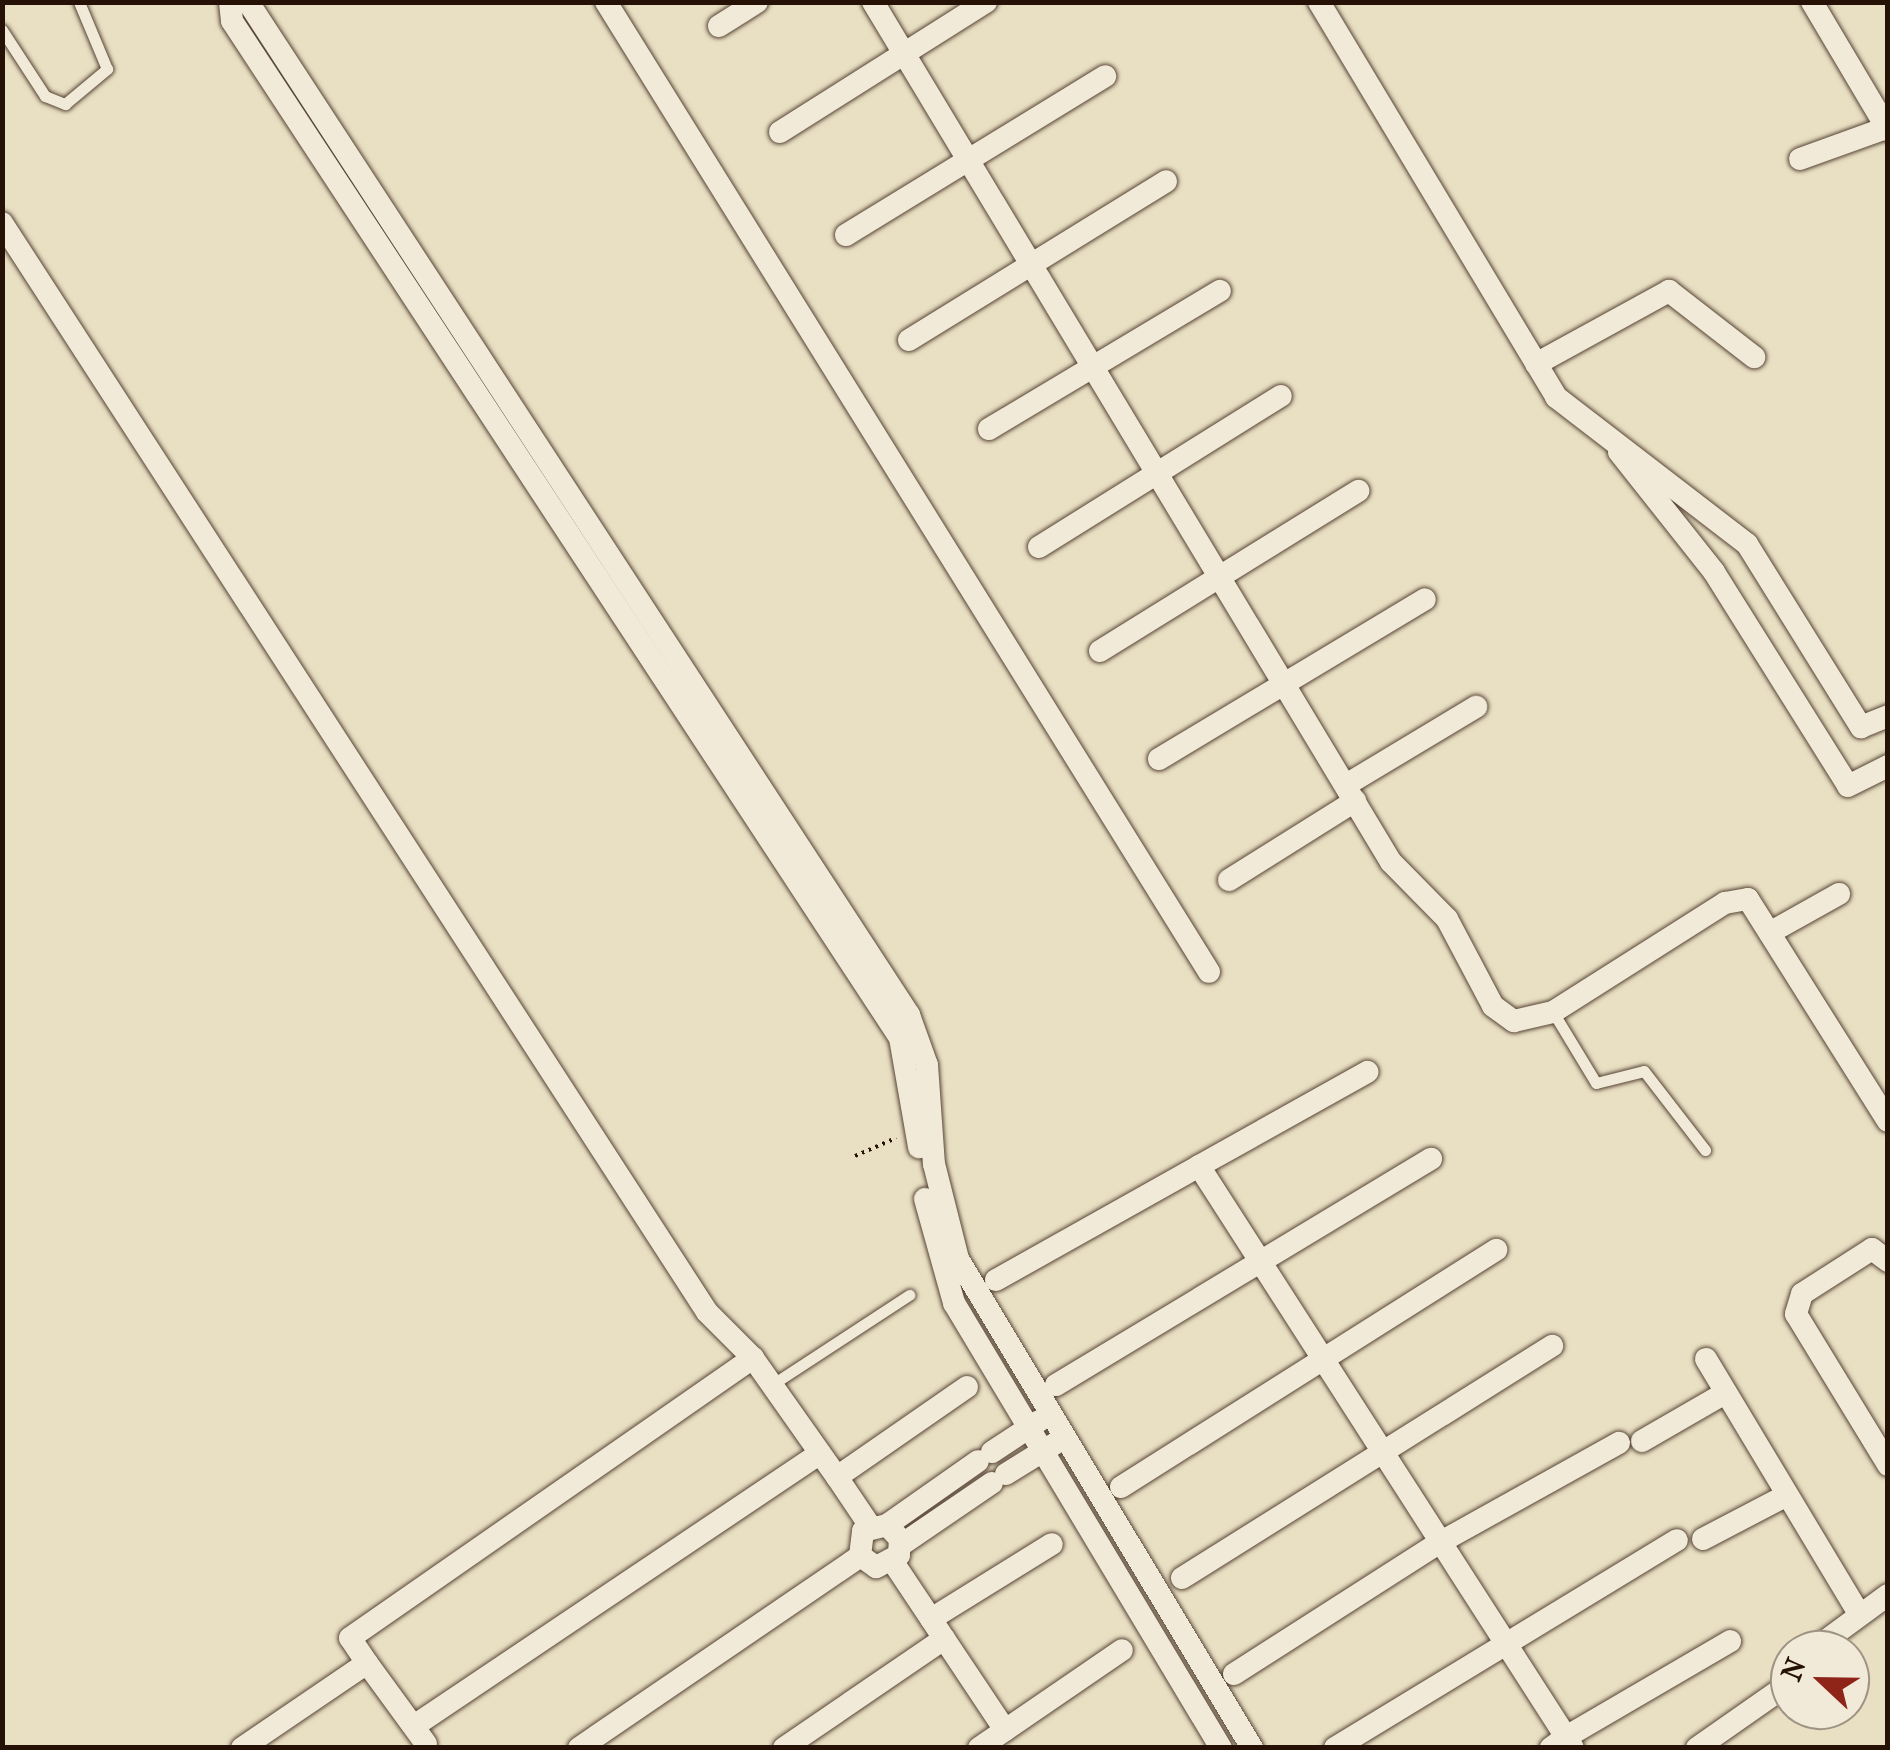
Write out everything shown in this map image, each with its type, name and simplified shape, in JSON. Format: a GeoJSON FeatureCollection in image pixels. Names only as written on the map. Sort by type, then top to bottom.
{"type":"FeatureCollection","features":[{"type":"Feature","properties":{"kind":"street"},"geometry":{"type":"LineString","coordinates":[[230,2],[232,21],[870,989],[908,1058],[936,1217],[1039,1421],[1221,1748]]}},
{"type":"Feature","properties":{"kind":"street"},"geometry":{"type":"LineString","coordinates":[[248,2],[909,1015],[927,1065],[928,1167]]}},
{"type":"Feature","properties":{"kind":"street"},"geometry":{"type":"LineString","coordinates":[[606,2],[1209,972]]}},
{"type":"Feature","properties":{"kind":"street"},"geometry":{"type":"LineString","coordinates":[[719,26],[757,2]]}},
{"type":"Feature","properties":{"kind":"street"},"geometry":{"type":"LineString","coordinates":[[873,2],[1098,367],[1398,871],[1446,919],[1504,1017],[1553,1012],[1725,903],[1748,899],[1888,1121]]}},
{"type":"Feature","properties":{"kind":"street"},"geometry":{"type":"LineString","coordinates":[[780,132],[986,2]]}},
{"type":"Feature","properties":{"kind":"street"},"geometry":{"type":"LineString","coordinates":[[1319,2],[1566,410],[1746,544],[1863,728],[1888,716]]}},
{"type":"Feature","properties":{"kind":"street"},"geometry":{"type":"LineString","coordinates":[[1800,159],[1887,129],[1812,2]]}},
{"type":"Feature","properties":{"kind":"street"},"geometry":{"type":"LineString","coordinates":[[846,234],[1105,76]]}},
{"type":"Feature","properties":{"kind":"street"},"geometry":{"type":"LineString","coordinates":[[909,340],[1166,181]]}},
{"type":"Feature","properties":{"kind":"street"},"geometry":{"type":"LineString","coordinates":[[2,223],[688,1282],[753,1358],[837,1478],[879,1525],[937,1629],[1005,1730]]}},
{"type":"Feature","properties":{"kind":"street"},"geometry":{"type":"LineString","coordinates":[[989,429],[1220,291]]}},
{"type":"Feature","properties":{"kind":"street"},"geometry":{"type":"LineString","coordinates":[[1536,364],[1669,291],[1754,357]]}},
{"type":"Feature","properties":{"kind":"street"},"geometry":{"type":"LineString","coordinates":[[1039,548],[1281,396]]}},
{"type":"Feature","properties":{"kind":"street"},"geometry":{"type":"LineString","coordinates":[[1614,445],[1714,572],[1849,788],[1888,766]]}},
{"type":"Feature","properties":{"kind":"street"},"geometry":{"type":"LineString","coordinates":[[1100,651],[1358,492]]}},
{"type":"Feature","properties":{"kind":"street"},"geometry":{"type":"LineString","coordinates":[[1159,759],[1425,599]]}},
{"type":"Feature","properties":{"kind":"street"},"geometry":{"type":"LineString","coordinates":[[1228,880],[1476,707]]}},
{"type":"Feature","properties":{"kind":"street"},"geometry":{"type":"LineString","coordinates":[[1771,932],[1839,894]]}},
{"type":"Feature","properties":{"kind":"street"},"geometry":{"type":"LineString","coordinates":[[976,1291],[1367,1072]]}},
{"type":"Feature","properties":{"kind":"street"},"geometry":{"type":"LineString","coordinates":[[1056,1385],[1431,1160]]}},
{"type":"Feature","properties":{"kind":"street"},"geometry":{"type":"LineString","coordinates":[[1198,1166],[1503,1642],[1563,1744],[1730,1641]]}},
{"type":"Feature","properties":{"kind":"street"},"geometry":{"type":"LineString","coordinates":[[1888,1261],[1872,1249],[1802,1294],[1796,1314],[1888,1465]]}},
{"type":"Feature","properties":{"kind":"street"},"geometry":{"type":"LineString","coordinates":[[1121,1487],[1319,1358],[1496,1250]]}},
{"type":"Feature","properties":{"kind":"street"},"geometry":{"type":"LineString","coordinates":[[1182,1578],[1552,1346]]}},
{"type":"Feature","properties":{"kind":"street"},"geometry":{"type":"LineString","coordinates":[[753,1358],[350,1638],[422,1741],[820,1453]]}},
{"type":"Feature","properties":{"kind":"street"},"geometry":{"type":"LineString","coordinates":[[1706,1359],[1858,1612]]}},
{"type":"Feature","properties":{"kind":"street"},"geometry":{"type":"LineString","coordinates":[[837,1478],[967,1387]]}},
{"type":"Feature","properties":{"kind":"street"},"geometry":{"type":"LineString","coordinates":[[1234,1674],[1438,1543],[1726,1393]]}},
{"type":"Feature","properties":{"kind":"street"},"geometry":{"type":"LineString","coordinates":[[1039,1421],[858,1538],[860,1556],[876,1567],[1053,1445]]}},
{"type":"Feature","properties":{"kind":"street"},"geometry":{"type":"LineString","coordinates":[[1053,1445],[1252,1748]]}},
{"type":"Feature","properties":{"kind":"street"},"geometry":{"type":"LineString","coordinates":[[1703,1539],[1787,1496]]}},
{"type":"Feature","properties":{"kind":"street"},"geometry":{"type":"LineString","coordinates":[[1335,1748],[1503,1642],[1677,1540]]}},
{"type":"Feature","properties":{"kind":"street"},"geometry":{"type":"LineString","coordinates":[[784,1748],[1052,1544]]}},
{"type":"Feature","properties":{"kind":"street"},"geometry":{"type":"LineString","coordinates":[[579,1748],[860,1556]]}},
{"type":"Feature","properties":{"kind":"street"},"geometry":{"type":"LineString","coordinates":[[1836,1630],[1858,1612],[1888,1596]]}},
{"type":"Feature","properties":{"kind":"street"},"geometry":{"type":"LineString","coordinates":[[979,1748],[1122,1650]]}},
{"type":"Feature","properties":{"kind":"street"},"geometry":{"type":"LineString","coordinates":[[242,1748],[367,1663]]}},
{"type":"Feature","properties":{"kind":"street"},"geometry":{"type":"LineString","coordinates":[[1697,1748],[1770,1697]]}},
{"type":"Feature","properties":{"kind":"lane"},"geometry":{"type":"LineString","coordinates":[[2,30],[45,96],[66,104],[107,69],[79,2]]}},
{"type":"Feature","properties":{"kind":"lane"},"geometry":{"type":"LineString","coordinates":[[1553,1012],[1596,1084],[1644,1072],[1706,1150]]}},
{"type":"Feature","properties":{"kind":"lane"},"geometry":{"type":"LineString","coordinates":[[773,1384],[909,1296]]}},
{"type":"Feature","properties":{"kind":"path"},"geometry":{"type":"LineString","coordinates":[[854,1156],[918,1128]]}}]}
